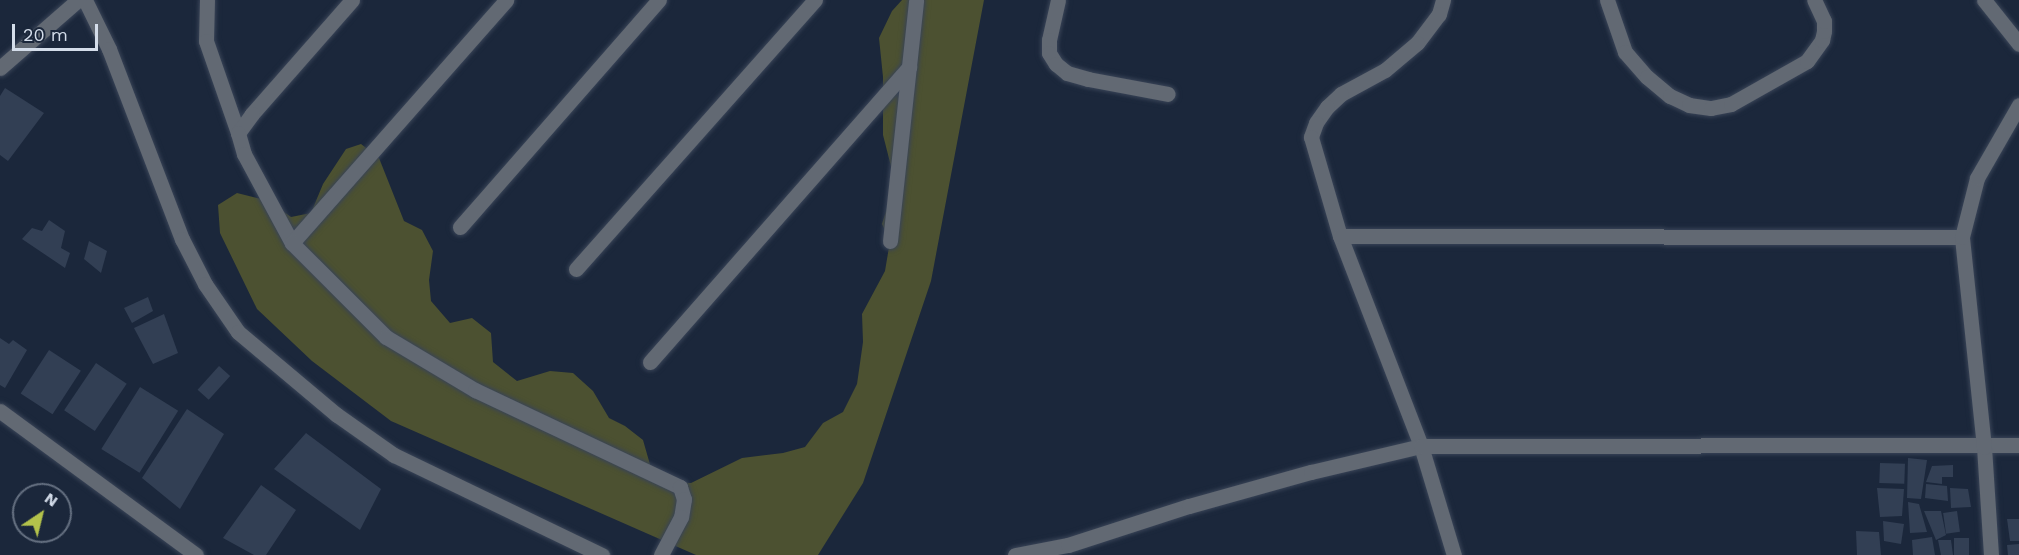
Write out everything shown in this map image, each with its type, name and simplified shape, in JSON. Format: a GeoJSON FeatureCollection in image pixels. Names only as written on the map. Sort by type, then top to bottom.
{"type":"FeatureCollection","features":[{"type":"Feature","properties":{"kind":"street"},"geometry":{"type":"LineString","coordinates":[[0,68],[78,0]]}},
{"type":"Feature","properties":{"kind":"street"},"geometry":{"type":"LineString","coordinates":[[85,0],[110,50],[182,239],[205,284],[238,332],[279,369],[337,415],[394,455],[602,555]]}},
{"type":"Feature","properties":{"kind":"street"},"geometry":{"type":"LineString","coordinates":[[207,0],[206,41],[244,153],[292,243],[386,337],[475,390],[680,487],[684,499],[681,517],[661,555]]}},
{"type":"Feature","properties":{"kind":"street"},"geometry":{"type":"LineString","coordinates":[[238,133],[352,0]]}},
{"type":"Feature","properties":{"kind":"street"},"geometry":{"type":"LineString","coordinates":[[292,243],[506,0]]}},
{"type":"Feature","properties":{"kind":"street"},"geometry":{"type":"LineString","coordinates":[[460,227],[659,0]]}},
{"type":"Feature","properties":{"kind":"street"},"geometry":{"type":"LineString","coordinates":[[576,268],[815,0]]}},
{"type":"Feature","properties":{"kind":"street"},"geometry":{"type":"LineString","coordinates":[[890,240],[916,0]]}},
{"type":"Feature","properties":{"kind":"street"},"geometry":{"type":"LineString","coordinates":[[1058,0],[1048,40],[1049,52],[1056,64],[1067,73],[1088,79],[1168,94]]}},
{"type":"Feature","properties":{"kind":"street"},"geometry":{"type":"LineString","coordinates":[[1443,0],[1439,14],[1417,43],[1385,70],[1341,94],[1327,107],[1316,123],[1311,137],[1340,236],[1421,446],[1454,555]]}},
{"type":"Feature","properties":{"kind":"street"},"geometry":{"type":"LineString","coordinates":[[1607,0],[1625,52],[1647,77],[1670,96],[1689,105],[1711,108],[1731,104],[1807,60],[1822,40],[1824,31],[1824,21],[1814,0]]}},
{"type":"Feature","properties":{"kind":"street"},"geometry":{"type":"LineString","coordinates":[[1984,0],[2019,44]]}},
{"type":"Feature","properties":{"kind":"street"},"geometry":{"type":"LineString","coordinates":[[650,362],[909,67]]}},
{"type":"Feature","properties":{"kind":"street"},"geometry":{"type":"LineString","coordinates":[[1991,555],[1984,447],[1962,237],[1977,178],[2019,105]]}},
{"type":"Feature","properties":{"kind":"street"},"geometry":{"type":"LineString","coordinates":[[1340,236],[1962,237]]}},
{"type":"Feature","properties":{"kind":"street"},"geometry":{"type":"LineString","coordinates":[[0,411],[196,555]]}},
{"type":"Feature","properties":{"kind":"street"},"geometry":{"type":"LineString","coordinates":[[1015,555],[1068,545],[1200,503],[1421,446],[1984,447],[2019,445]]}},
{"type":"Feature","properties":{"kind":"green space"},"geometry":{"type":"Polygon","coordinates":[[[902,0],[984,0],[931,281],[863,483],[818,555],[696,555],[391,421],[312,361],[257,309],[220,233],[218,205],[237,193],[269,201],[291,217],[311,213],[323,184],[346,149],[361,144],[379,158],[404,221],[422,230],[433,251],[429,280],[431,301],[450,323],[472,318],[491,333],[493,362],[517,381],[550,371],[573,373],[593,391],[609,418],[625,426],[643,440],[651,468],[667,482],[691,483],[742,458],[783,453],[805,447],[823,423],[843,412],[857,384],[863,342],[862,314],[885,271],[890,241],[882,224],[895,182],[883,135],[883,77],[879,38],[892,11],[902,0]]]}},
{"type":"Feature","properties":{"kind":"building"},"geometry":{"type":"Polygon","coordinates":[[[5,88],[44,113],[8,161],[0,155],[0,96],[5,88]]]}},
{"type":"Feature","properties":{"kind":"building"},"geometry":{"type":"Polygon","coordinates":[[[49,220],[65,231],[61,248],[70,253],[65,268],[22,239],[32,228],[42,231],[49,220]]]}},
{"type":"Feature","properties":{"kind":"building"},"geometry":{"type":"Polygon","coordinates":[[[89,241],[107,251],[101,273],[84,259],[89,241]]]}},
{"type":"Feature","properties":{"kind":"building"},"geometry":{"type":"Polygon","coordinates":[[[148,297],[153,311],[132,323],[124,308],[148,297]]]}},
{"type":"Feature","properties":{"kind":"building"},"geometry":{"type":"Polygon","coordinates":[[[164,314],[178,353],[153,364],[134,328],[164,314]]]}},
{"type":"Feature","properties":{"kind":"building"},"geometry":{"type":"Polygon","coordinates":[[[0,338],[9,344],[13,340],[27,350],[5,388],[0,385],[0,338]]]}},
{"type":"Feature","properties":{"kind":"building"},"geometry":{"type":"Polygon","coordinates":[[[49,350],[81,371],[53,414],[21,394],[49,350]]]}},
{"type":"Feature","properties":{"kind":"building"},"geometry":{"type":"Polygon","coordinates":[[[96,363],[127,384],[95,431],[64,410],[96,363]]]}},
{"type":"Feature","properties":{"kind":"building"},"geometry":{"type":"Polygon","coordinates":[[[219,366],[230,376],[209,400],[198,390],[219,366]]]}},
{"type":"Feature","properties":{"kind":"building"},"geometry":{"type":"Polygon","coordinates":[[[140,387],[178,411],[139,473],[101,449],[140,387]]]}},
{"type":"Feature","properties":{"kind":"building"},"geometry":{"type":"Polygon","coordinates":[[[187,409],[224,434],[180,509],[142,478],[187,409]]]}},
{"type":"Feature","properties":{"kind":"building"},"geometry":{"type":"Polygon","coordinates":[[[306,433],[381,489],[360,530],[274,469],[306,433]]]}},
{"type":"Feature","properties":{"kind":"building"},"geometry":{"type":"Polygon","coordinates":[[[1908,458],[1927,460],[1921,499],[1907,498],[1908,458]]]}},
{"type":"Feature","properties":{"kind":"building"},"geometry":{"type":"Polygon","coordinates":[[[1880,463],[1905,464],[1904,484],[1879,483],[1880,463]]]}},
{"type":"Feature","properties":{"kind":"building"},"geometry":{"type":"Polygon","coordinates":[[[1953,465],[1953,477],[1942,477],[1942,484],[1926,482],[1932,466],[1953,465]]]}},
{"type":"Feature","properties":{"kind":"building"},"geometry":{"type":"Polygon","coordinates":[[[1926,484],[1947,486],[1948,501],[1925,498],[1926,484]]]}},
{"type":"Feature","properties":{"kind":"building"},"geometry":{"type":"Polygon","coordinates":[[[261,485],[296,510],[266,555],[254,555],[223,538],[261,485]]]}},
{"type":"Feature","properties":{"kind":"building"},"geometry":{"type":"Polygon","coordinates":[[[1877,488],[1904,489],[1902,516],[1880,517],[1877,488]]]}},
{"type":"Feature","properties":{"kind":"building"},"geometry":{"type":"Polygon","coordinates":[[[1950,488],[1968,489],[1971,507],[1951,508],[1950,488]]]}},
{"type":"Feature","properties":{"kind":"building"},"geometry":{"type":"Polygon","coordinates":[[[1908,502],[1919,504],[1927,532],[1910,533],[1908,502]]]}},
{"type":"Feature","properties":{"kind":"building"},"geometry":{"type":"Polygon","coordinates":[[[1924,511],[1941,511],[1946,535],[1936,540],[1924,511]]]}},
{"type":"Feature","properties":{"kind":"building"},"geometry":{"type":"Polygon","coordinates":[[[1957,511],[1960,532],[1946,534],[1943,513],[1957,511]]]}},
{"type":"Feature","properties":{"kind":"building"},"geometry":{"type":"Polygon","coordinates":[[[2007,519],[2019,519],[2019,541],[2010,541],[2007,519]]]}},
{"type":"Feature","properties":{"kind":"building"},"geometry":{"type":"Polygon","coordinates":[[[1883,521],[1904,524],[1901,544],[1884,541],[1883,521]]]}},
{"type":"Feature","properties":{"kind":"building"},"geometry":{"type":"Polygon","coordinates":[[[1856,531],[1879,532],[1881,555],[1857,555],[1856,531]]]}},
{"type":"Feature","properties":{"kind":"building"},"geometry":{"type":"Polygon","coordinates":[[[1932,537],[1935,555],[1913,555],[1912,540],[1932,537]]]}},
{"type":"Feature","properties":{"kind":"building"},"geometry":{"type":"Polygon","coordinates":[[[1954,538],[1969,538],[1969,555],[1954,555],[1954,538]]]}},
{"type":"Feature","properties":{"kind":"building"},"geometry":{"type":"Polygon","coordinates":[[[1938,540],[1951,540],[1953,555],[1941,555],[1938,540]]]}},
{"type":"Feature","properties":{"kind":"building"},"geometry":{"type":"Polygon","coordinates":[[[2019,544],[2019,555],[2008,555],[2007,545],[2019,544]]]}}]}
